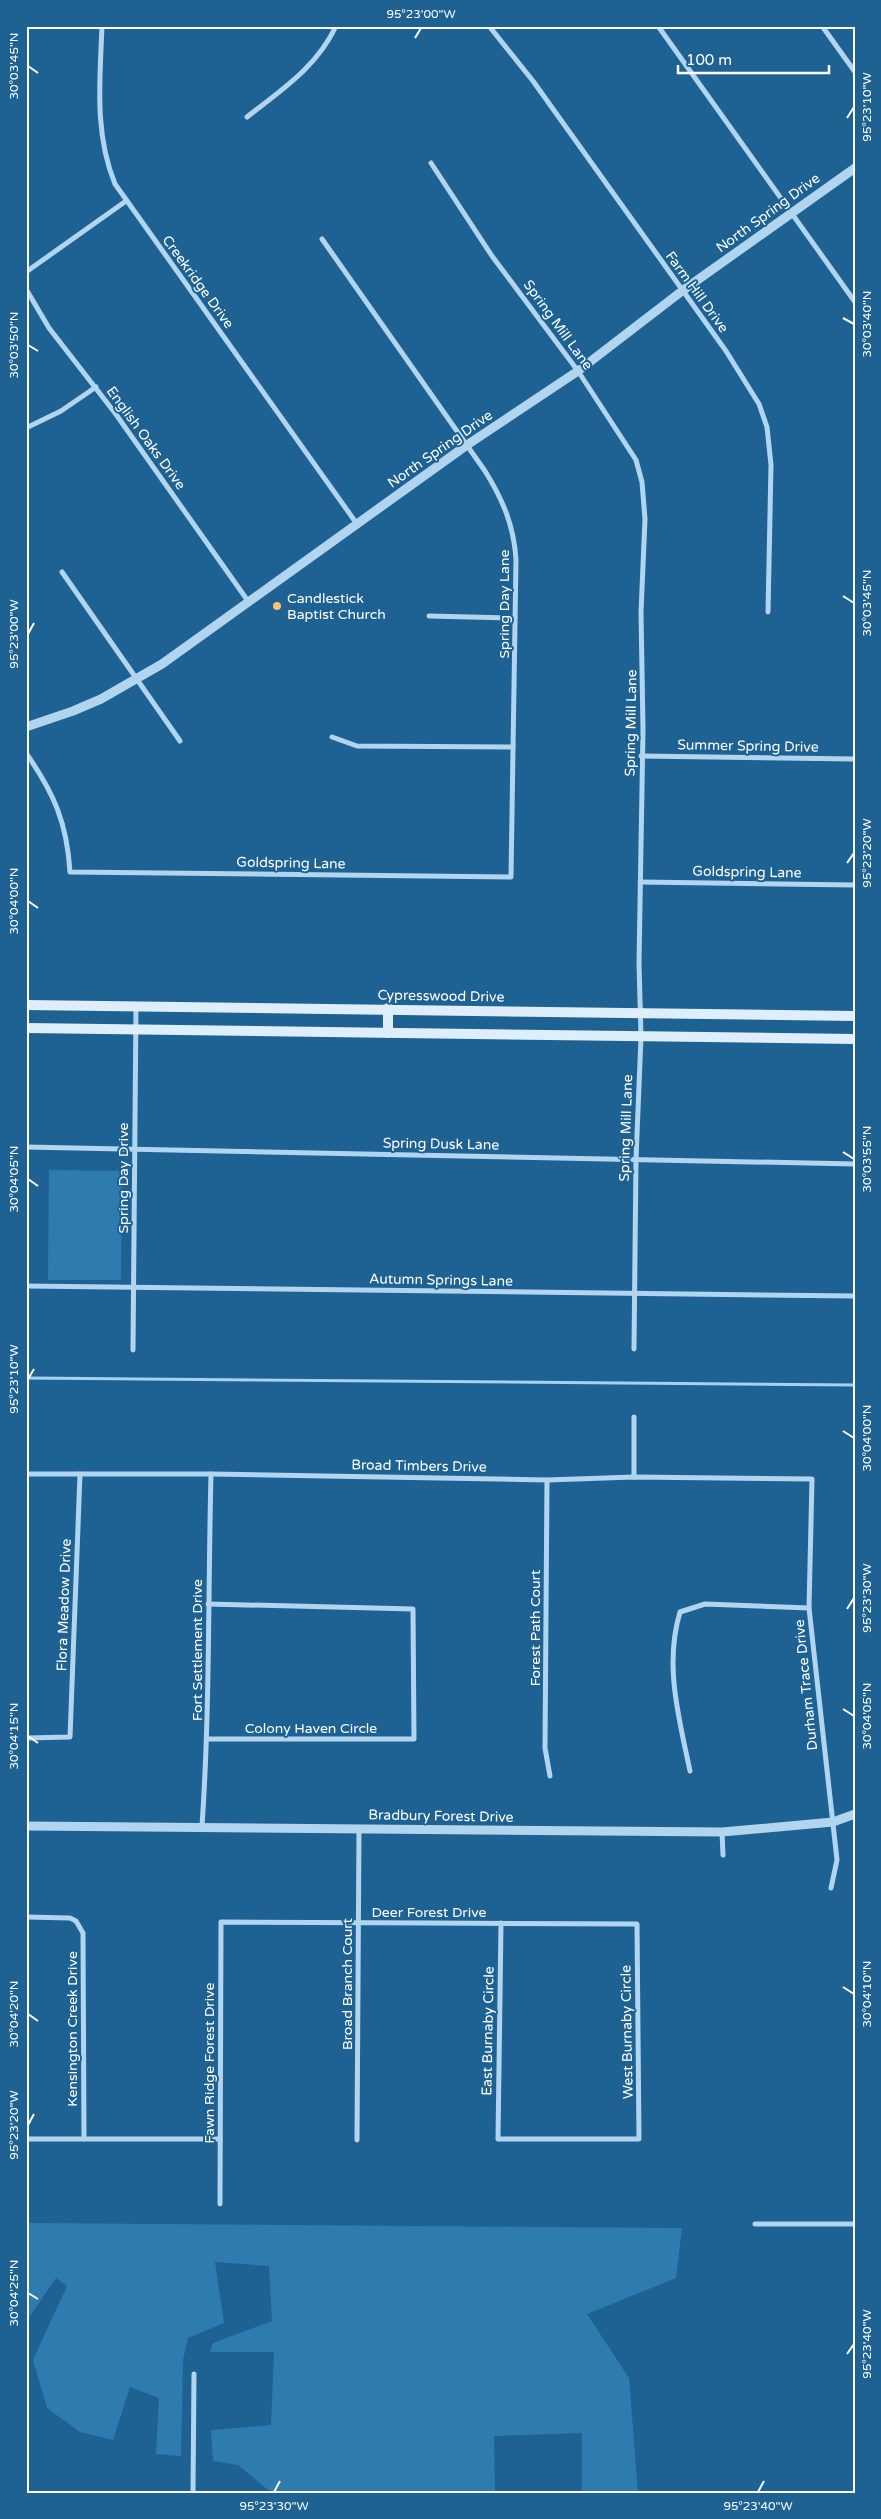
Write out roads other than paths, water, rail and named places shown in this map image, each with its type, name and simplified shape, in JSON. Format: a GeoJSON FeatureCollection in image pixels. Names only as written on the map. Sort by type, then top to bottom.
{"type":"FeatureCollection","features":[{"type":"Feature","properties":{"kind":"main road","name":"Cypresswood Drive"},"geometry":{"type":"LineString","coordinates":[[26,1005],[388,1008],[855,1016]]}},
{"type":"Feature","properties":{"kind":"main road"},"geometry":{"type":"LineString","coordinates":[[388,1008],[388,1033]]}},
{"type":"Feature","properties":{"kind":"main road"},"geometry":{"type":"LineString","coordinates":[[26,1028],[855,1039]]}},
{"type":"Feature","properties":{"kind":"street","name":"Creekridge Drive"},"geometry":{"type":"LineString","coordinates":[[102,26],[100,135],[105,160],[126,201],[357,524]]}},
{"type":"Feature","properties":{"kind":"street"},"geometry":{"type":"LineString","coordinates":[[247,117],[308,68],[320,54],[336,26]]}},
{"type":"Feature","properties":{"kind":"street","name":"Farm Hill Drive"},"geometry":{"type":"LineString","coordinates":[[489,26],[533,81],[747,382],[759,404],[767,428],[771,465],[768,612]]}},
{"type":"Feature","properties":{"kind":"street"},"geometry":{"type":"LineString","coordinates":[[658,26],[855,302]]}},
{"type":"Feature","properties":{"kind":"street"},"geometry":{"type":"LineString","coordinates":[[822,26],[855,72]]}},
{"type":"Feature","properties":{"kind":"street","name":"Spring Mill Lane"},"geometry":{"type":"LineString","coordinates":[[431,163],[492,256],[578,371],[636,460],[642,482],[645,519],[641,612],[644,729],[641,756],[641,1037],[636,1159],[634,1349]]}},
{"type":"Feature","properties":{"kind":"street","name":"North Spring Drive"},"geometry":{"type":"LineString","coordinates":[[26,727],[73,711],[136,680],[162,664],[467,446],[578,371],[682,291],[792,214],[807,200],[855,168]]}},
{"type":"Feature","properties":{"kind":"street"},"geometry":{"type":"LineString","coordinates":[[26,272],[126,201]]}},
{"type":"Feature","properties":{"kind":"street","name":"Spring Day Lane"},"geometry":{"type":"LineString","coordinates":[[322,239],[502,498],[510,519],[515,540],[516,560],[511,877]]}},
{"type":"Feature","properties":{"kind":"street","name":"English Oaks Drive"},"geometry":{"type":"LineString","coordinates":[[26,289],[49,328],[96,387],[248,601]]}},
{"type":"Feature","properties":{"kind":"street"},"geometry":{"type":"LineString","coordinates":[[26,428],[60,411],[96,387]]}},
{"type":"Feature","properties":{"kind":"street"},"geometry":{"type":"LineString","coordinates":[[62,572],[180,741]]}},
{"type":"Feature","properties":{"kind":"street"},"geometry":{"type":"LineString","coordinates":[[429,616],[515,618]]}},
{"type":"Feature","properties":{"kind":"street"},"geometry":{"type":"LineString","coordinates":[[332,737],[357,746],[514,747]]}},
{"type":"Feature","properties":{"kind":"street","name":"Goldspring Lane"},"geometry":{"type":"LineString","coordinates":[[26,753],[44,779],[60,811],[66,832],[70,872],[511,877]]}},
{"type":"Feature","properties":{"kind":"street","name":"Summer Spring Drive"},"geometry":{"type":"LineString","coordinates":[[641,756],[855,759]]}},
{"type":"Feature","properties":{"kind":"street","name":"Goldspring Lane"},"geometry":{"type":"LineString","coordinates":[[640,882],[855,885]]}},
{"type":"Feature","properties":{"kind":"street","name":"Spring Day Drive"},"geometry":{"type":"LineString","coordinates":[[133,1350],[133,1149],[136,1006]]}},
{"type":"Feature","properties":{"kind":"street","name":"Spring Dusk Lane"},"geometry":{"type":"LineString","coordinates":[[26,1147],[855,1164]]}},
{"type":"Feature","properties":{"kind":"street","name":"Autumn Springs Lane"},"geometry":{"type":"LineString","coordinates":[[26,1286],[855,1296]]}},
{"type":"Feature","properties":{"kind":"street"},"geometry":{"type":"LineString","coordinates":[[634,1417],[634,1477]]}},
{"type":"Feature","properties":{"kind":"street","name":"Broad Timbers Drive"},"geometry":{"type":"LineString","coordinates":[[26,1474],[211,1474],[547,1480],[634,1477],[812,1479]]}},
{"type":"Feature","properties":{"kind":"street","name":"Flora Meadow Drive"},"geometry":{"type":"LineString","coordinates":[[26,1738],[70,1738],[80,1474]]}},
{"type":"Feature","properties":{"kind":"street","name":"Fort Settlement Drive"},"geometry":{"type":"LineString","coordinates":[[202,1826],[208,1739],[208,1604],[211,1474]]}},
{"type":"Feature","properties":{"kind":"street","name":"Durham Trace Drive"},"geometry":{"type":"LineString","coordinates":[[812,1479],[809,1608],[837,1860],[831,1888]]}},
{"type":"Feature","properties":{"kind":"street","name":"Forest Path Court"},"geometry":{"type":"LineString","coordinates":[[547,1480],[545,1748],[550,1776]]}},
{"type":"Feature","properties":{"kind":"street","name":"Colony Haven Circle"},"geometry":{"type":"LineString","coordinates":[[208,1604],[413,1609],[414,1739],[208,1739]]}},
{"type":"Feature","properties":{"kind":"street"},"geometry":{"type":"LineString","coordinates":[[690,1771],[673,1692],[673,1635],[680,1612],[705,1604],[809,1608]]}},
{"type":"Feature","properties":{"kind":"street","name":"Bradbury Forest Drive"},"geometry":{"type":"LineString","coordinates":[[26,1826],[202,1826],[722,1832],[832,1822],[855,1814]]}},
{"type":"Feature","properties":{"kind":"street","name":"Broad Branch Court"},"geometry":{"type":"LineString","coordinates":[[357,2140],[359,1828]]}},
{"type":"Feature","properties":{"kind":"street"},"geometry":{"type":"LineString","coordinates":[[722,1832],[723,1854]]}},
{"type":"Feature","properties":{"kind":"street","name":"Kensington Creek Drive"},"geometry":{"type":"LineString","coordinates":[[26,1917],[63,1917],[76,1921],[83,1933],[84,2139]]}},
{"type":"Feature","properties":{"kind":"street","name":"Deer Forest Drive"},"geometry":{"type":"LineString","coordinates":[[221,1922],[637,1924]]}},
{"type":"Feature","properties":{"kind":"street","name":"Fawn Ridge Forest Drive"},"geometry":{"type":"LineString","coordinates":[[220,2204],[221,1922]]}},
{"type":"Feature","properties":{"kind":"street","name":"East Burnaby Circle"},"geometry":{"type":"LineString","coordinates":[[501,1923],[498,2139],[639,2139]]}},
{"type":"Feature","properties":{"kind":"street","name":"West Burnaby Circle"},"geometry":{"type":"LineString","coordinates":[[637,1924],[639,2139]]}},
{"type":"Feature","properties":{"kind":"street"},"geometry":{"type":"LineString","coordinates":[[26,2139],[220,2139]]}},
{"type":"Feature","properties":{"kind":"street"},"geometry":{"type":"LineString","coordinates":[[755,2224],[855,2224]]}},
{"type":"Feature","properties":{"kind":"street"},"geometry":{"type":"LineString","coordinates":[[193,2493],[194,2374]]}},
{"type":"Feature","properties":{"kind":"waterway"},"geometry":{"type":"LineString","coordinates":[[26,1378],[855,1385]]}},
{"type":"Feature","properties":{"kind":"place","name":"Candlestick Baptist Church"},"geometry":{"type":"Point","coordinates":[277,606]}}]}
